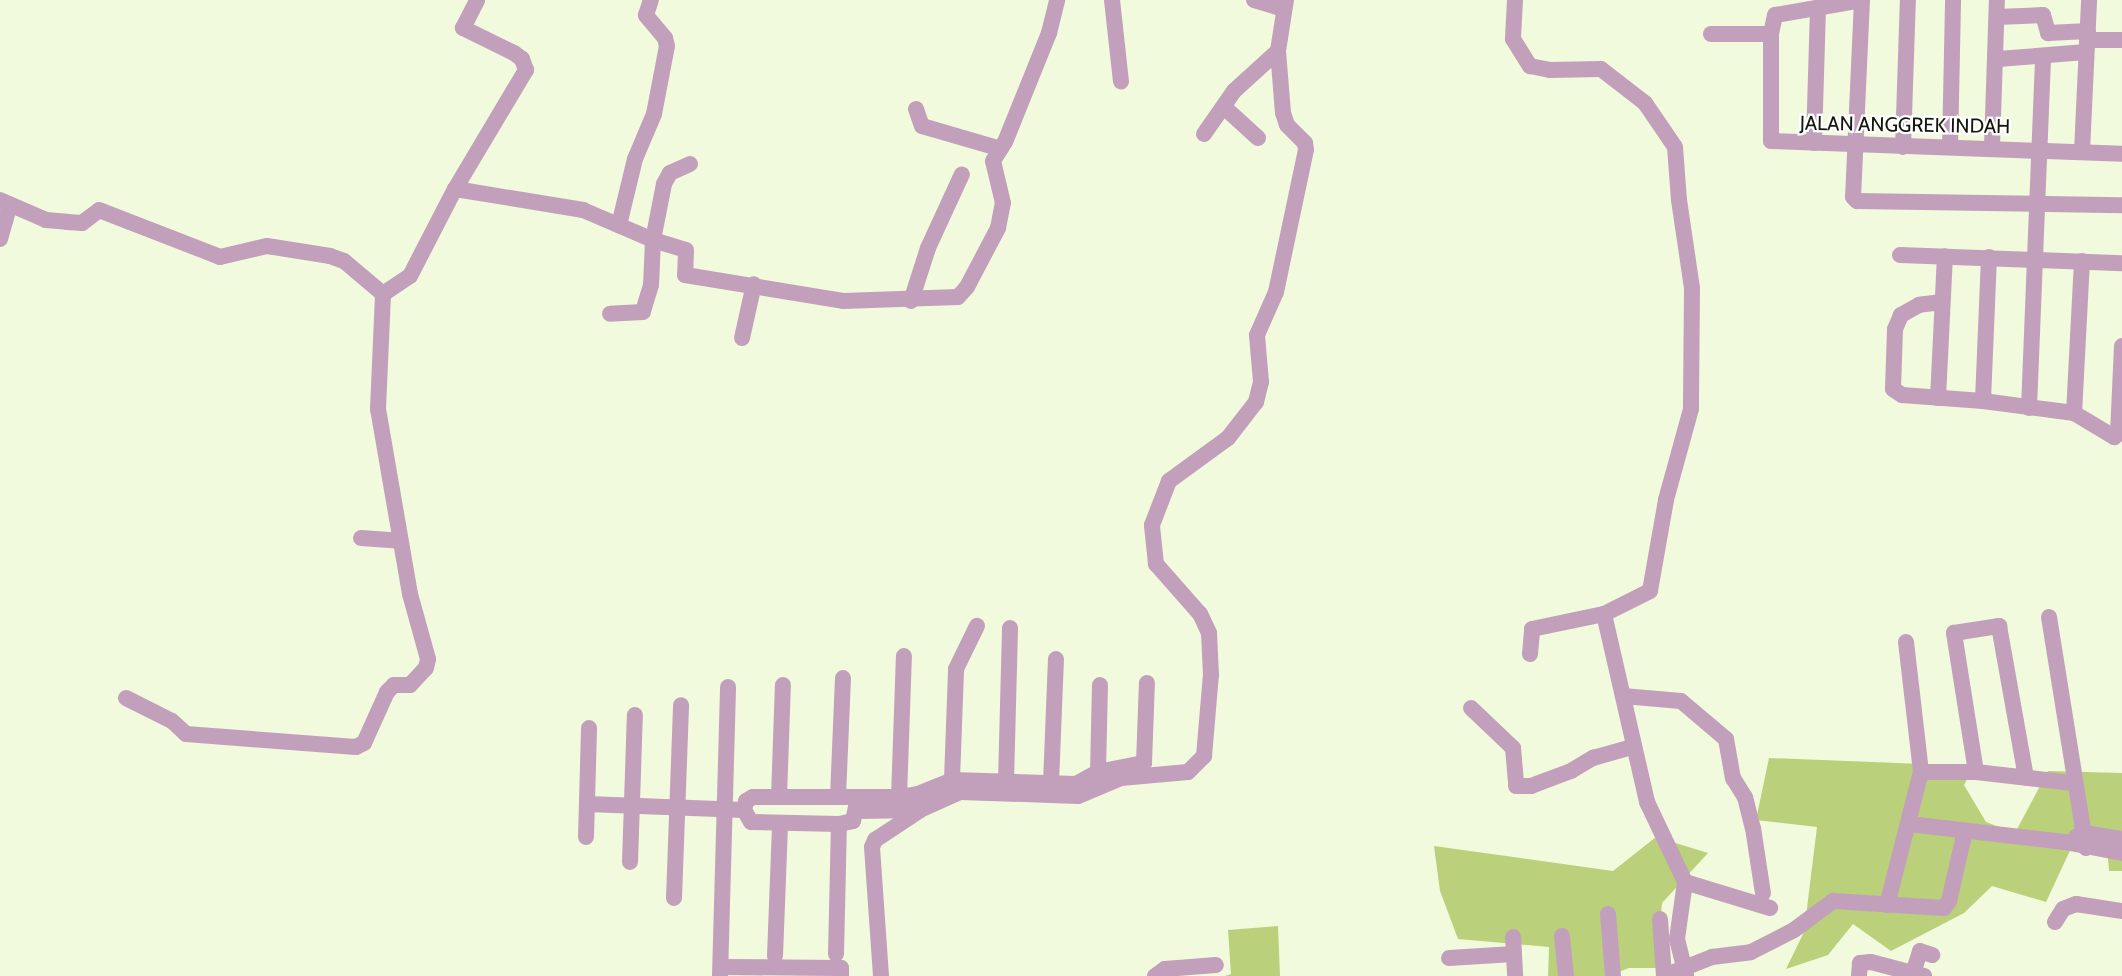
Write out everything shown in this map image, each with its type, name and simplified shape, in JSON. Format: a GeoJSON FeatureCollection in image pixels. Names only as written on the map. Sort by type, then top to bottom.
{"type":"FeatureCollection","features":[{"type":"Feature","properties":{"kind":"street"},"geometry":{"type":"LineString","coordinates":[[383,294],[410,276],[455,189],[526,70],[522,59],[514,53],[465,30],[464,23],[477,0]]}},
{"type":"Feature","properties":{"kind":"street"},"geometry":{"type":"LineString","coordinates":[[619,225],[634,159],[654,114],[667,46],[666,39],[646,15],[651,0]]}},
{"type":"Feature","properties":{"kind":"street"},"geometry":{"type":"LineString","coordinates":[[455,189],[584,210],[653,240],[686,250],[684,271],[690,277],[754,284],[843,301],[910,301],[958,297],[967,287],[1002,214],[1002,192],[992,166],[1049,33],[1057,0]]}},
{"type":"Feature","properties":{"kind":"street"},"geometry":{"type":"LineString","coordinates":[[1112,0],[1121,82]]}},
{"type":"Feature","properties":{"kind":"street"},"geometry":{"type":"LineString","coordinates":[[881,976],[872,847],[875,840],[920,810],[960,792],[1078,796],[1121,778],[1188,772],[1204,756],[1211,675],[1209,633],[1200,614],[1156,564],[1152,525],[1169,482],[1228,438],[1256,402],[1261,382],[1257,334],[1276,292],[1306,150],[1305,143],[1287,125],[1283,113],[1278,51],[1285,5],[1254,0]]}},
{"type":"Feature","properties":{"kind":"street"},"geometry":{"type":"LineString","coordinates":[[1515,0],[1511,22],[1513,39],[1530,66],[1550,70],[1601,69],[1645,103],[1676,147],[1678,200],[1692,288],[1690,416],[1666,500],[1650,591],[1604,614],[1532,629],[1530,654]]}},
{"type":"Feature","properties":{"kind":"street"},"geometry":{"type":"LineString","coordinates":[[1712,34],[1771,34],[1778,13],[1818,10],[1862,0],[1858,144],[1853,191],[1857,201],[2122,205]]}},
{"type":"Feature","properties":{"kind":"street"},"geometry":{"type":"LineString","coordinates":[[1903,147],[1908,0]]}},
{"type":"Feature","properties":{"kind":"street"},"geometry":{"type":"LineString","coordinates":[[1950,147],[1953,0]]}},
{"type":"Feature","properties":{"kind":"street"},"geometry":{"type":"LineString","coordinates":[[1992,147],[1998,59],[1997,0]]}},
{"type":"Feature","properties":{"kind":"street"},"geometry":{"type":"LineString","coordinates":[[2082,151],[2089,0]]}},
{"type":"Feature","properties":{"kind":"street"},"geometry":{"type":"LineString","coordinates":[[1997,17],[2043,7],[2048,33],[2087,41],[2122,40]]}},
{"type":"Feature","properties":{"kind":"street"},"geometry":{"type":"LineString","coordinates":[[1814,143],[1818,10]]}},
{"type":"Feature","properties":{"kind":"street","name":"JALAN ANGGREK INDAH"},"geometry":{"type":"LineString","coordinates":[[1771,34],[1771,141],[1903,147],[1992,147],[2122,154]]}},
{"type":"Feature","properties":{"kind":"street"},"geometry":{"type":"LineString","coordinates":[[2029,408],[2037,149],[2043,58],[2045,54],[2087,41]]}},
{"type":"Feature","properties":{"kind":"street"},"geometry":{"type":"LineString","coordinates":[[1204,134],[1234,91],[1278,51]]}},
{"type":"Feature","properties":{"kind":"street"},"geometry":{"type":"LineString","coordinates":[[1998,59],[2043,58]]}},
{"type":"Feature","properties":{"kind":"street"},"geometry":{"type":"LineString","coordinates":[[1224,107],[1258,138]]}},
{"type":"Feature","properties":{"kind":"street"},"geometry":{"type":"LineString","coordinates":[[916,109],[922,126],[1001,149]]}},
{"type":"Feature","properties":{"kind":"street"},"geometry":{"type":"LineString","coordinates":[[610,314],[643,312],[651,285],[653,240],[664,184],[670,173],[690,164]]}},
{"type":"Feature","properties":{"kind":"street"},"geometry":{"type":"LineString","coordinates":[[910,301],[928,248],[962,174]]}},
{"type":"Feature","properties":{"kind":"street"},"geometry":{"type":"LineString","coordinates":[[0,239],[5,203],[46,220],[67,222],[82,223],[99,210],[220,257],[267,246],[330,256],[344,261],[383,294]]}},
{"type":"Feature","properties":{"kind":"street"},"geometry":{"type":"LineString","coordinates":[[1900,255],[2122,263]]}},
{"type":"Feature","properties":{"kind":"street"},"geometry":{"type":"LineString","coordinates":[[1938,398],[1946,256]]}},
{"type":"Feature","properties":{"kind":"street"},"geometry":{"type":"LineString","coordinates":[[1983,401],[1989,257]]}},
{"type":"Feature","properties":{"kind":"street"},"geometry":{"type":"LineString","coordinates":[[2076,414],[2082,261]]}},
{"type":"Feature","properties":{"kind":"street"},"geometry":{"type":"LineString","coordinates":[[742,338],[754,284]]}},
{"type":"Feature","properties":{"kind":"street"},"geometry":{"type":"LineString","coordinates":[[126,698],[172,721],[186,734],[356,747],[364,743],[387,692],[394,685],[410,685],[421,677],[428,659],[400,541],[378,409],[383,294]]}},
{"type":"Feature","properties":{"kind":"street"},"geometry":{"type":"LineString","coordinates":[[1942,302],[1919,305],[1901,315],[1896,329],[1893,389],[1902,395],[1983,401],[2076,414],[2117,437],[2122,346]]}},
{"type":"Feature","properties":{"kind":"street"},"geometry":{"type":"LineString","coordinates":[[361,538],[400,541]]}},
{"type":"Feature","properties":{"kind":"street"},"geometry":{"type":"LineString","coordinates":[[1604,614],[1632,747],[1647,802],[1685,882],[1677,939],[1685,972]]}},
{"type":"Feature","properties":{"kind":"street"},"geometry":{"type":"LineString","coordinates":[[2049,617],[2073,783],[2085,841]]}},
{"type":"Feature","properties":{"kind":"street"},"geometry":{"type":"LineString","coordinates":[[952,780],[957,669],[977,626]]}},
{"type":"Feature","properties":{"kind":"street"},"geometry":{"type":"LineString","coordinates":[[1976,772],[1954,633],[1999,626],[2026,778]]}},
{"type":"Feature","properties":{"kind":"street"},"geometry":{"type":"LineString","coordinates":[[1006,782],[1010,628]]}},
{"type":"Feature","properties":{"kind":"street"},"geometry":{"type":"LineString","coordinates":[[1887,905],[1921,772],[1906,642]]}},
{"type":"Feature","properties":{"kind":"street"},"geometry":{"type":"LineString","coordinates":[[899,797],[904,656]]}},
{"type":"Feature","properties":{"kind":"street"},"geometry":{"type":"LineString","coordinates":[[1051,783],[1056,659]]}},
{"type":"Feature","properties":{"kind":"street"},"geometry":{"type":"LineString","coordinates":[[838,797],[843,678]]}},
{"type":"Feature","properties":{"kind":"street"},"geometry":{"type":"LineString","coordinates":[[857,804],[918,794],[952,780],[1076,784],[1098,772],[1144,763],[1147,683]]}},
{"type":"Feature","properties":{"kind":"street"},"geometry":{"type":"LineString","coordinates":[[779,797],[783,685]]}},
{"type":"Feature","properties":{"kind":"street"},"geometry":{"type":"LineString","coordinates":[[1098,772],[1100,685]]}},
{"type":"Feature","properties":{"kind":"street"},"geometry":{"type":"LineString","coordinates":[[728,687],[721,972],[780,967],[841,968],[841,976]]}},
{"type":"Feature","properties":{"kind":"street"},"geometry":{"type":"LineString","coordinates":[[1623,696],[1681,701],[1726,739],[1733,778],[1745,797],[1753,828],[1767,901],[1685,882]]}},
{"type":"Feature","properties":{"kind":"street"},"geometry":{"type":"LineString","coordinates":[[674,898],[681,705]]}},
{"type":"Feature","properties":{"kind":"street"},"geometry":{"type":"LineString","coordinates":[[1471,708],[1513,748],[1516,786],[1531,786],[1571,771],[1593,758],[1632,747]]}},
{"type":"Feature","properties":{"kind":"street"},"geometry":{"type":"LineString","coordinates":[[630,862],[635,716]]}},
{"type":"Feature","properties":{"kind":"street"},"geometry":{"type":"LineString","coordinates":[[586,837],[590,728]]}},
{"type":"Feature","properties":{"kind":"street"},"geometry":{"type":"LineString","coordinates":[[1921,772],[1976,772],[2073,783]]}},
{"type":"Feature","properties":{"kind":"street"},"geometry":{"type":"LineString","coordinates":[[857,804],[853,821],[839,824],[751,822],[744,817],[744,810],[753,797],[838,797],[857,804],[920,810]]}},
{"type":"Feature","properties":{"kind":"street"},"geometry":{"type":"LineString","coordinates":[[587,804],[744,810]]}},
{"type":"Feature","properties":{"kind":"street"},"geometry":{"type":"LineString","coordinates":[[780,823],[780,967]]}},
{"type":"Feature","properties":{"kind":"street"},"geometry":{"type":"LineString","coordinates":[[836,954],[839,824]]}},
{"type":"Feature","properties":{"kind":"street"},"geometry":{"type":"LineString","coordinates":[[1909,824],[2065,842],[2122,839]]}},
{"type":"Feature","properties":{"kind":"street"},"geometry":{"type":"LineString","coordinates":[[1660,919],[1664,976],[1685,972],[1712,957],[1751,951],[1794,930],[1833,901],[1944,908],[1949,901],[1965,831]]}},
{"type":"Feature","properties":{"kind":"street"},"geometry":{"type":"LineString","coordinates":[[2085,841],[2122,853]]}},
{"type":"Feature","properties":{"kind":"street"},"geometry":{"type":"LineString","coordinates":[[2055,922],[2063,909],[2076,903],[2122,911]]}},
{"type":"Feature","properties":{"kind":"street"},"geometry":{"type":"LineString","coordinates":[[1608,914],[1613,976]]}},
{"type":"Feature","properties":{"kind":"street"},"geometry":{"type":"LineString","coordinates":[[1562,936],[1566,976]]}},
{"type":"Feature","properties":{"kind":"street"},"geometry":{"type":"LineString","coordinates":[[1514,937],[1515,976]]}},
{"type":"Feature","properties":{"kind":"street"},"geometry":{"type":"LineString","coordinates":[[1859,976],[1860,963],[1870,962],[1911,974],[1920,951],[1932,955]]}},
{"type":"Feature","properties":{"kind":"street"},"geometry":{"type":"LineString","coordinates":[[1449,958],[1514,954]]}},
{"type":"Feature","properties":{"kind":"street"},"geometry":{"type":"LineString","coordinates":[[1155,976],[1165,969],[1216,965]]}},
{"type":"Feature","properties":{"kind":"green space"},"geometry":{"type":"Polygon","coordinates":[[[1769,758],[1974,766],[1964,785],[1986,822],[2015,833],[2048,771],[2122,773],[2122,871],[2109,871],[2106,836],[2081,827],[2046,902],[1992,886],[1964,913],[1891,951],[1853,924],[1828,955],[1786,969],[1804,932],[1817,827],[1756,820],[1769,758]]]}},
{"type":"Feature","properties":{"kind":"green space"},"geometry":{"type":"Polygon","coordinates":[[[1656,837],[1708,853],[1662,903],[1656,968],[1629,968],[1608,976],[1548,976],[1549,947],[1458,939],[1440,891],[1434,846],[1613,871],[1656,837]]]}},
{"type":"Feature","properties":{"kind":"green space"},"geometry":{"type":"Polygon","coordinates":[[[1278,926],[1280,976],[1225,976],[1231,974],[1228,930],[1278,926]]]}}]}
